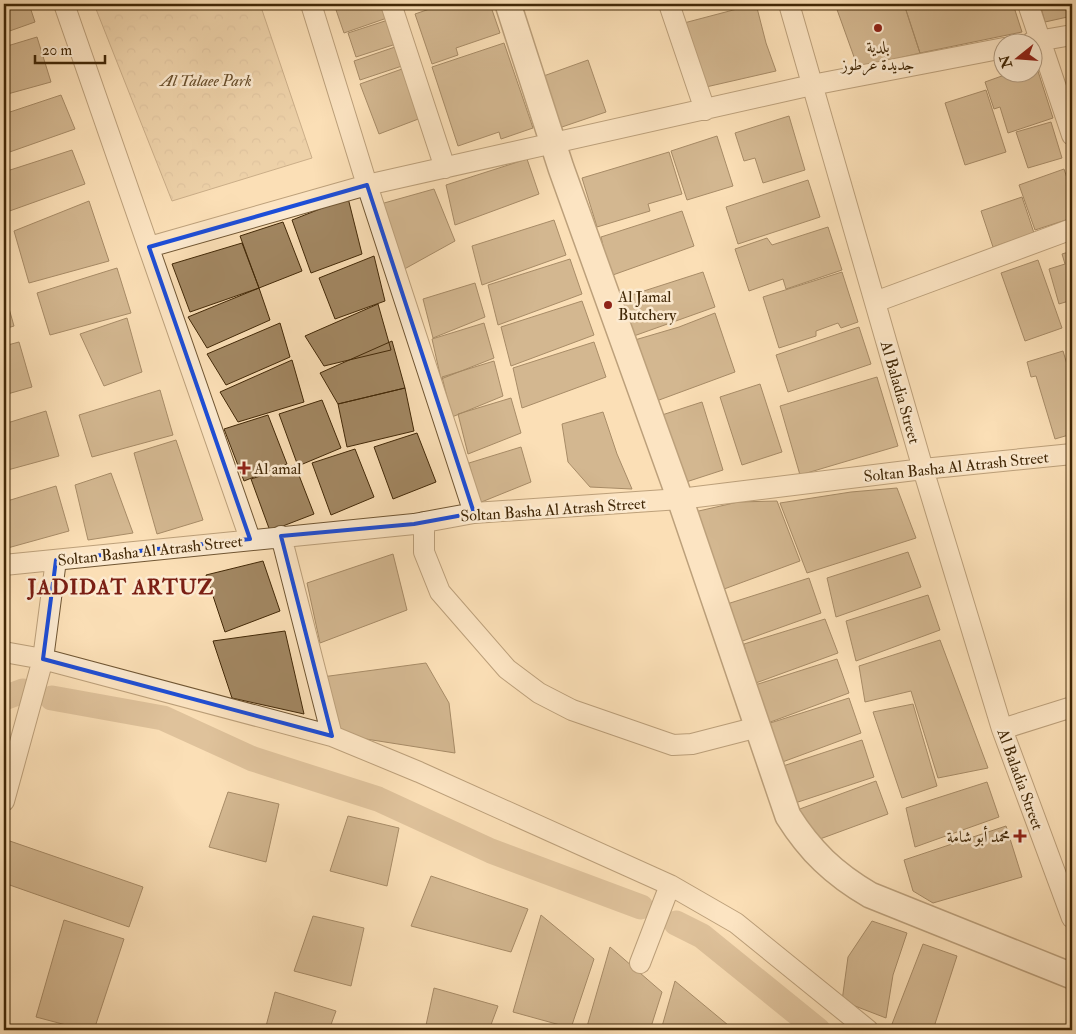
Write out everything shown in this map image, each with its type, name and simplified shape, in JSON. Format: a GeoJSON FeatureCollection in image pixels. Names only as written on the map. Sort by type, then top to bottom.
{"type":"FeatureCollection","features":[{"type":"Feature","properties":{"kind":"street"},"geometry":{"type":"LineString","coordinates":[[64,4],[250,539]]}},
{"type":"Feature","properties":{"kind":"street"},"geometry":{"type":"LineString","coordinates":[[311,4],[367,185],[474,513]]}},
{"type":"Feature","properties":{"kind":"street"},"geometry":{"type":"LineString","coordinates":[[391,4],[445,168]]}},
{"type":"Feature","properties":{"kind":"street"},"geometry":{"type":"LineString","coordinates":[[508,4],[554,144],[680,499],[758,727],[777,789],[788,816],[810,848],[823,862],[845,880],[870,895],[1072,976]]}},
{"type":"Feature","properties":{"kind":"street"},"geometry":{"type":"LineString","coordinates":[[669,4],[705,110]]}},
{"type":"Feature","properties":{"kind":"street","name":"Al Baladia Street"},"geometry":{"type":"LineString","coordinates":[[789,4],[923,469],[1002,729],[1072,918]]}},
{"type":"Feature","properties":{"kind":"street"},"geometry":{"type":"LineString","coordinates":[[1028,4],[1034,32]]}},
{"type":"Feature","properties":{"kind":"street"},"geometry":{"type":"LineString","coordinates":[[1044,40],[1072,35]]}},
{"type":"Feature","properties":{"kind":"street"},"geometry":{"type":"LineString","coordinates":[[149,247],[367,185],[812,86],[994,50]]}},
{"type":"Feature","properties":{"kind":"street"},"geometry":{"type":"LineString","coordinates":[[1044,63],[1072,135]]}},
{"type":"Feature","properties":{"kind":"street"},"geometry":{"type":"LineString","coordinates":[[875,302],[1072,229]]}},
{"type":"Feature","properties":{"kind":"street","name":"Soltan Basha Al Atrash Street"},"geometry":{"type":"LineString","coordinates":[[4,565],[424,522],[474,513],[680,499],[923,469],[1072,454]]}},
{"type":"Feature","properties":{"kind":"street"},"geometry":{"type":"LineString","coordinates":[[424,522],[424,552],[440,592],[507,669],[539,693],[572,710],[674,745],[692,744],[758,727]]}},
{"type":"Feature","properties":{"kind":"street"},"geometry":{"type":"LineString","coordinates":[[281,536],[332,736]]}},
{"type":"Feature","properties":{"kind":"street"},"geometry":{"type":"LineString","coordinates":[[4,801],[43,659],[56,560]]}},
{"type":"Feature","properties":{"kind":"street"},"geometry":{"type":"LineString","coordinates":[[4,652],[43,659],[332,736],[419,772],[670,885],[736,923],[868,1030]]}},
{"type":"Feature","properties":{"kind":"street"},"geometry":{"type":"LineString","coordinates":[[1002,729],[1072,707]]}},
{"type":"Feature","properties":{"kind":"street"},"geometry":{"type":"LineString","coordinates":[[640,963],[670,885]]}},
{"type":"Feature","properties":{"kind":"highlighted area"},"geometry":{"type":"Polygon","coordinates":[[[367,185],[474,513],[414,524],[281,536],[332,736],[43,659],[56,560],[250,539],[149,247],[367,185]]]}},
{"type":"Feature","properties":{"kind":"green space","name":"Al Talaee Park"},"geometry":{"type":"Polygon","coordinates":[[[94,4],[260,4],[312,158],[172,201],[94,4]]]}},
{"type":"Feature","properties":{"kind":"building"},"geometry":{"type":"Polygon","coordinates":[[[4,4],[29,4],[35,22],[4,33],[4,4]]]}},
{"type":"Feature","properties":{"kind":"building"},"geometry":{"type":"Polygon","coordinates":[[[334,4],[382,4],[387,18],[344,33],[334,4]]]}},
{"type":"Feature","properties":{"kind":"building"},"geometry":{"type":"Polygon","coordinates":[[[411,4],[428,4],[413,9],[411,4]]]}},
{"type":"Feature","properties":{"kind":"building"},"geometry":{"type":"Polygon","coordinates":[[[444,4],[490,4],[500,33],[456,48],[458,55],[432,64],[415,14],[444,4]]]}},
{"type":"Feature","properties":{"kind":"building"},"geometry":{"type":"Polygon","coordinates":[[[756,4],[766,43],[776,71],[706,87],[684,23],[756,4]]]}},
{"type":"Feature","properties":{"kind":"building","name":"بلدية جديدة عرطوز"},"geometry":{"type":"Polygon","coordinates":[[[835,4],[904,4],[920,53],[858,68],[835,4]]]}},
{"type":"Feature","properties":{"kind":"building"},"geometry":{"type":"Polygon","coordinates":[[[904,4],[1013,4],[1022,32],[994,32],[994,38],[920,53],[904,4]]]}},
{"type":"Feature","properties":{"kind":"building"},"geometry":{"type":"Polygon","coordinates":[[[1040,4],[1072,4],[1072,16],[1045,22],[1040,4]]]}},
{"type":"Feature","properties":{"kind":"building"},"geometry":{"type":"Polygon","coordinates":[[[388,20],[396,44],[356,57],[348,33],[388,20]]]}},
{"type":"Feature","properties":{"kind":"building"},"geometry":{"type":"Polygon","coordinates":[[[37,37],[51,82],[4,95],[4,47],[37,37]]]}},
{"type":"Feature","properties":{"kind":"building"},"geometry":{"type":"Polygon","coordinates":[[[504,43],[533,128],[501,139],[499,132],[458,146],[432,67],[504,43]]]}},
{"type":"Feature","properties":{"kind":"building"},"geometry":{"type":"Polygon","coordinates":[[[395,47],[402,66],[360,80],[354,61],[395,47]]]}},
{"type":"Feature","properties":{"kind":"building"},"geometry":{"type":"Polygon","coordinates":[[[588,60],[606,112],[556,129],[538,78],[588,60]]]}},
{"type":"Feature","properties":{"kind":"building"},"geometry":{"type":"Polygon","coordinates":[[[402,69],[421,118],[379,134],[360,84],[402,69]]]}},
{"type":"Feature","properties":{"kind":"building"},"geometry":{"type":"Polygon","coordinates":[[[994,79],[994,82],[1041,82],[1053,118],[1008,133],[1000,107],[994,109],[985,82],[994,79]]]}},
{"type":"Feature","properties":{"kind":"building"},"geometry":{"type":"Polygon","coordinates":[[[986,90],[1006,152],[965,165],[945,103],[986,90]]]}},
{"type":"Feature","properties":{"kind":"building"},"geometry":{"type":"Polygon","coordinates":[[[61,95],[75,129],[4,154],[4,114],[61,95]]]}},
{"type":"Feature","properties":{"kind":"building"},"geometry":{"type":"Polygon","coordinates":[[[789,116],[805,170],[763,183],[755,158],[744,161],[735,133],[789,116]]]}},
{"type":"Feature","properties":{"kind":"building"},"geometry":{"type":"Polygon","coordinates":[[[1051,122],[1062,158],[1028,168],[1016,132],[1051,122]]]}},
{"type":"Feature","properties":{"kind":"building"},"geometry":{"type":"Polygon","coordinates":[[[717,136],[733,186],[687,200],[671,151],[717,136]]]}},
{"type":"Feature","properties":{"kind":"building"},"geometry":{"type":"Polygon","coordinates":[[[72,150],[85,184],[4,213],[4,172],[72,150]]]}},
{"type":"Feature","properties":{"kind":"building"},"geometry":{"type":"Polygon","coordinates":[[[669,152],[682,194],[648,204],[650,211],[597,227],[582,178],[669,152]]]}},
{"type":"Feature","properties":{"kind":"building"},"geometry":{"type":"Polygon","coordinates":[[[527,159],[539,194],[455,225],[446,185],[527,159]]]}},
{"type":"Feature","properties":{"kind":"building"},"geometry":{"type":"Polygon","coordinates":[[[1064,169],[1072,193],[1072,218],[1035,230],[1019,185],[1064,169]]]}},
{"type":"Feature","properties":{"kind":"building"},"geometry":{"type":"Polygon","coordinates":[[[808,180],[820,217],[738,244],[726,207],[808,180]]]}},
{"type":"Feature","properties":{"kind":"building"},"geometry":{"type":"Polygon","coordinates":[[[434,189],[455,241],[399,272],[377,205],[434,189]]]}},
{"type":"Feature","properties":{"kind":"building"},"geometry":{"type":"Polygon","coordinates":[[[1022,197],[1034,233],[993,247],[981,211],[1022,197]]]}},
{"type":"Feature","properties":{"kind":"building"},"geometry":{"type":"Polygon","coordinates":[[[348,198],[362,254],[311,273],[292,220],[348,198]]]}},
{"type":"Feature","properties":{"kind":"building"},"geometry":{"type":"Polygon","coordinates":[[[89,201],[109,261],[29,283],[14,231],[89,201]]]}},
{"type":"Feature","properties":{"kind":"building"},"geometry":{"type":"Polygon","coordinates":[[[682,211],[694,246],[610,276],[601,237],[682,211]]]}},
{"type":"Feature","properties":{"kind":"building"},"geometry":{"type":"Polygon","coordinates":[[[554,220],[566,255],[482,285],[472,246],[554,220]]]}},
{"type":"Feature","properties":{"kind":"building"},"geometry":{"type":"Polygon","coordinates":[[[283,222],[302,271],[259,288],[240,236],[283,222]]]}},
{"type":"Feature","properties":{"kind":"building"},"geometry":{"type":"Polygon","coordinates":[[[828,227],[842,270],[786,289],[783,279],[749,291],[735,249],[767,238],[772,245],[828,227]]]}},
{"type":"Feature","properties":{"kind":"building"},"geometry":{"type":"Polygon","coordinates":[[[242,243],[259,288],[190,312],[172,264],[242,243]]]}},
{"type":"Feature","properties":{"kind":"building"},"geometry":{"type":"Polygon","coordinates":[[[1072,251],[1072,300],[1059,304],[1049,269],[1065,264],[1062,254],[1072,251]]]}},
{"type":"Feature","properties":{"kind":"building"},"geometry":{"type":"Polygon","coordinates":[[[374,256],[385,301],[335,319],[319,278],[374,256]]]}},
{"type":"Feature","properties":{"kind":"building"},"geometry":{"type":"Polygon","coordinates":[[[570,259],[582,294],[498,325],[488,285],[570,259]]]}},
{"type":"Feature","properties":{"kind":"building"},"geometry":{"type":"Polygon","coordinates":[[[1038,260],[1062,328],[1025,341],[1001,273],[1038,260]]]}},
{"type":"Feature","properties":{"kind":"building"},"geometry":{"type":"Polygon","coordinates":[[[117,268],[131,313],[50,335],[37,293],[117,268]]]}},
{"type":"Feature","properties":{"kind":"building"},"geometry":{"type":"Polygon","coordinates":[[[703,272],[715,307],[631,337],[622,298],[703,272]]]}},
{"type":"Feature","properties":{"kind":"building"},"geometry":{"type":"Polygon","coordinates":[[[842,272],[858,322],[841,328],[838,323],[816,331],[816,336],[779,348],[763,297],[842,272]]]}},
{"type":"Feature","properties":{"kind":"building"},"geometry":{"type":"Polygon","coordinates":[[[475,283],[485,317],[433,338],[423,299],[475,283]]]}},
{"type":"Feature","properties":{"kind":"building"},"geometry":{"type":"Polygon","coordinates":[[[259,288],[270,320],[207,348],[188,317],[259,288]]]}},
{"type":"Feature","properties":{"kind":"building"},"geometry":{"type":"Polygon","coordinates":[[[4,291],[14,326],[4,329],[4,291]]]}},
{"type":"Feature","properties":{"kind":"building"},"geometry":{"type":"Polygon","coordinates":[[[582,301],[594,335],[511,366],[501,327],[582,301]]]}},
{"type":"Feature","properties":{"kind":"building"},"geometry":{"type":"Polygon","coordinates":[[[378,304],[391,350],[324,366],[305,336],[378,304]]]}},
{"type":"Feature","properties":{"kind":"building"},"geometry":{"type":"Polygon","coordinates":[[[715,313],[735,372],[651,403],[628,342],[679,327],[715,313]]]}},
{"type":"Feature","properties":{"kind":"building"},"geometry":{"type":"Polygon","coordinates":[[[127,318],[142,372],[104,386],[80,334],[127,318]]]}},
{"type":"Feature","properties":{"kind":"building"},"geometry":{"type":"Polygon","coordinates":[[[280,323],[290,357],[226,385],[207,354],[280,323]]]}},
{"type":"Feature","properties":{"kind":"building"},"geometry":{"type":"Polygon","coordinates":[[[484,323],[494,358],[441,379],[432,339],[484,323]]]}},
{"type":"Feature","properties":{"kind":"building"},"geometry":{"type":"Polygon","coordinates":[[[859,327],[871,364],[788,392],[776,355],[859,327]]]}},
{"type":"Feature","properties":{"kind":"building"},"geometry":{"type":"Polygon","coordinates":[[[392,341],[405,388],[338,404],[320,373],[392,341]]]}},
{"type":"Feature","properties":{"kind":"building"},"geometry":{"type":"Polygon","coordinates":[[[19,342],[32,387],[4,395],[4,346],[19,342]]]}},
{"type":"Feature","properties":{"kind":"building"},"geometry":{"type":"Polygon","coordinates":[[[594,342],[606,377],[522,408],[513,368],[594,342]]]}},
{"type":"Feature","properties":{"kind":"building"},"geometry":{"type":"Polygon","coordinates":[[[1063,351],[1072,381],[1072,434],[1055,439],[1036,376],[1031,377],[1027,362],[1063,351]]]}},
{"type":"Feature","properties":{"kind":"building"},"geometry":{"type":"Polygon","coordinates":[[[292,360],[304,402],[238,422],[220,392],[292,360]]]}},
{"type":"Feature","properties":{"kind":"building"},"geometry":{"type":"Polygon","coordinates":[[[494,361],[503,396],[452,417],[442,377],[494,361]]]}},
{"type":"Feature","properties":{"kind":"building"},"geometry":{"type":"Polygon","coordinates":[[[877,377],[898,446],[800,475],[780,406],[877,377]]]}},
{"type":"Feature","properties":{"kind":"building"},"geometry":{"type":"Polygon","coordinates":[[[760,384],[782,452],[742,465],[720,397],[760,384]]]}},
{"type":"Feature","properties":{"kind":"building"},"geometry":{"type":"Polygon","coordinates":[[[405,388],[414,431],[347,447],[338,404],[405,388]]]}},
{"type":"Feature","properties":{"kind":"building"},"geometry":{"type":"Polygon","coordinates":[[[160,390],[173,435],[92,457],[79,415],[160,390]]]}},
{"type":"Feature","properties":{"kind":"building"},"geometry":{"type":"Polygon","coordinates":[[[511,398],[521,433],[468,454],[458,414],[511,398]]]}},
{"type":"Feature","properties":{"kind":"building"},"geometry":{"type":"Polygon","coordinates":[[[322,400],[341,448],[298,466],[279,414],[322,400]]]}},
{"type":"Feature","properties":{"kind":"building"},"geometry":{"type":"Polygon","coordinates":[[[702,402],[723,470],[683,483],[662,415],[702,402]]]}},
{"type":"Feature","properties":{"kind":"building"},"geometry":{"type":"Polygon","coordinates":[[[46,411],[59,456],[4,471],[4,424],[46,411]]]}},
{"type":"Feature","properties":{"kind":"building"},"geometry":{"type":"Polygon","coordinates":[[[603,412],[617,454],[632,489],[590,487],[568,462],[562,424],[603,412]]]}},
{"type":"Feature","properties":{"kind":"building"},"geometry":{"type":"Polygon","coordinates":[[[268,415],[287,464],[244,481],[224,429],[268,415]]]}},
{"type":"Feature","properties":{"kind":"building"},"geometry":{"type":"Polygon","coordinates":[[[417,433],[436,482],[393,499],[374,447],[417,433]]]}},
{"type":"Feature","properties":{"kind":"building"},"geometry":{"type":"Polygon","coordinates":[[[176,440],[203,520],[157,534],[134,453],[176,440]]]}},
{"type":"Feature","properties":{"kind":"building"},"geometry":{"type":"Polygon","coordinates":[[[521,447],[531,482],[479,503],[469,463],[521,447]]]}},
{"type":"Feature","properties":{"kind":"building"},"geometry":{"type":"Polygon","coordinates":[[[355,449],[374,497],[331,515],[312,463],[355,449]]]}},
{"type":"Feature","properties":{"kind":"building"},"geometry":{"type":"Polygon","coordinates":[[[295,465],[314,514],[270,531],[251,479],[295,465]]]}},
{"type":"Feature","properties":{"kind":"building"},"geometry":{"type":"Polygon","coordinates":[[[111,473],[133,533],[88,540],[75,485],[111,473]]]}},
{"type":"Feature","properties":{"kind":"building"},"geometry":{"type":"Polygon","coordinates":[[[56,486],[69,531],[4,549],[4,502],[56,486]]]}},
{"type":"Feature","properties":{"kind":"building"},"geometry":{"type":"Polygon","coordinates":[[[897,488],[916,538],[807,573],[780,503],[851,492],[897,488]]]}},
{"type":"Feature","properties":{"kind":"building"},"geometry":{"type":"Polygon","coordinates":[[[777,501],[800,561],[716,592],[690,513],[738,502],[777,501]]]}},
{"type":"Feature","properties":{"kind":"building"},"geometry":{"type":"Polygon","coordinates":[[[908,552],[921,587],[836,617],[827,578],[908,552]]]}},
{"type":"Feature","properties":{"kind":"building"},"geometry":{"type":"Polygon","coordinates":[[[393,554],[407,610],[320,643],[307,583],[393,554]]]}},
{"type":"Feature","properties":{"kind":"building"},"geometry":{"type":"Polygon","coordinates":[[[263,561],[280,611],[225,632],[206,575],[263,561]]]}},
{"type":"Feature","properties":{"kind":"building"},"geometry":{"type":"Polygon","coordinates":[[[809,578],[821,613],[737,643],[727,604],[809,578]]]}},
{"type":"Feature","properties":{"kind":"building"},"geometry":{"type":"Polygon","coordinates":[[[928,595],[940,630],[856,661],[846,621],[928,595]]]}},
{"type":"Feature","properties":{"kind":"building"},"geometry":{"type":"Polygon","coordinates":[[[825,619],[838,653],[753,684],[744,644],[825,619]]]}},
{"type":"Feature","properties":{"kind":"building"},"geometry":{"type":"Polygon","coordinates":[[[285,631],[304,714],[232,698],[213,641],[285,631]]]}},
{"type":"Feature","properties":{"kind":"building"},"geometry":{"type":"Polygon","coordinates":[[[940,640],[988,768],[938,778],[911,691],[865,702],[859,666],[940,640]]]}},
{"type":"Feature","properties":{"kind":"building"},"geometry":{"type":"Polygon","coordinates":[[[837,659],[849,693],[765,724],[755,685],[837,659]]]}},
{"type":"Feature","properties":{"kind":"building"},"geometry":{"type":"Polygon","coordinates":[[[426,663],[449,703],[455,753],[334,734],[322,677],[426,663]]]}},
{"type":"Feature","properties":{"kind":"building"},"geometry":{"type":"Polygon","coordinates":[[[849,698],[861,733],[777,764],[767,724],[849,698]]]}},
{"type":"Feature","properties":{"kind":"building"},"geometry":{"type":"Polygon","coordinates":[[[913,704],[937,786],[902,798],[873,712],[913,704]]]}},
{"type":"Feature","properties":{"kind":"building"},"geometry":{"type":"Polygon","coordinates":[[[862,740],[874,777],[792,804],[780,767],[862,740]]]}},
{"type":"Feature","properties":{"kind":"building"},"geometry":{"type":"Polygon","coordinates":[[[876,781],[888,814],[809,843],[797,810],[876,781]]]}},
{"type":"Feature","properties":{"kind":"building"},"geometry":{"type":"Polygon","coordinates":[[[987,782],[999,817],[915,847],[906,808],[987,782]]]}},
{"type":"Feature","properties":{"kind":"building"},"geometry":{"type":"Polygon","coordinates":[[[228,792],[279,804],[266,862],[209,847],[228,792]]]}},
{"type":"Feature","properties":{"kind":"building"},"geometry":{"type":"Polygon","coordinates":[[[348,816],[399,828],[387,886],[330,871],[348,816]]]}},
{"type":"Feature","properties":{"kind":"building"},"geometry":{"type":"Polygon","coordinates":[[[1006,826],[1022,877],[933,903],[913,891],[904,860],[1006,826]]]}},
{"type":"Feature","properties":{"kind":"building"},"geometry":{"type":"Polygon","coordinates":[[[4,839],[143,887],[129,927],[4,883],[4,839]]]}},
{"type":"Feature","properties":{"kind":"building"},"geometry":{"type":"Polygon","coordinates":[[[431,876],[528,909],[511,952],[411,926],[431,876]]]}},
{"type":"Feature","properties":{"kind":"building"},"geometry":{"type":"Polygon","coordinates":[[[541,915],[594,959],[571,1028],[513,1012],[541,915]]]}},
{"type":"Feature","properties":{"kind":"building"},"geometry":{"type":"Polygon","coordinates":[[[313,916],[364,928],[351,986],[294,971],[313,916]]]}},
{"type":"Feature","properties":{"kind":"building"},"geometry":{"type":"Polygon","coordinates":[[[64,920],[124,939],[94,1030],[85,1030],[36,1017],[64,920]]]}},
{"type":"Feature","properties":{"kind":"building"},"geometry":{"type":"Polygon","coordinates":[[[872,921],[907,933],[893,975],[886,1018],[842,1001],[848,957],[872,921]]]}},
{"type":"Feature","properties":{"kind":"building"},"geometry":{"type":"Polygon","coordinates":[[[923,944],[957,956],[933,1030],[906,1030],[892,1024],[923,944]]]}},
{"type":"Feature","properties":{"kind":"building"},"geometry":{"type":"Polygon","coordinates":[[[610,947],[662,992],[650,1030],[586,1030],[610,947]]]}},
{"type":"Feature","properties":{"kind":"building"},"geometry":{"type":"Polygon","coordinates":[[[675,981],[728,1025],[726,1030],[661,1030],[675,981]]]}},
{"type":"Feature","properties":{"kind":"building"},"geometry":{"type":"Polygon","coordinates":[[[434,988],[498,1006],[489,1030],[425,1030],[434,988]]]}},
{"type":"Feature","properties":{"kind":"building"},"geometry":{"type":"Polygon","coordinates":[[[275,992],[336,1011],[329,1030],[265,1030],[275,992]]]}},
{"type":"Feature","properties":{"kind":"waterway"},"geometry":{"type":"LineString","coordinates":[[4,698],[23,691]]}},
{"type":"Feature","properties":{"kind":"waterway"},"geometry":{"type":"LineString","coordinates":[[52,698],[163,718],[253,759],[378,799],[491,851],[641,907]]}},
{"type":"Feature","properties":{"kind":"waterway"},"geometry":{"type":"LineString","coordinates":[[676,923],[702,936],[818,1030]]}},
{"type":"Feature","properties":{"kind":"place","name":"بلدية جديدة عرطوز"},"geometry":{"type":"Point","coordinates":[878,28]}},
{"type":"Feature","properties":{"kind":"place","name":"Al Jamal Butchery"},"geometry":{"type":"Point","coordinates":[608,305]}},
{"type":"Feature","properties":{"kind":"place","name":"Al amal"},"geometry":{"type":"Point","coordinates":[244,468]}},
{"type":"Feature","properties":{"kind":"place","name":"محمد أبو شامة"},"geometry":{"type":"Point","coordinates":[1020,836]}},
{"type":"Feature","properties":{"kind":"district","name":"JADIDAT ARTUZ"},"geometry":{"type":"Point","coordinates":[121,587]}}]}
